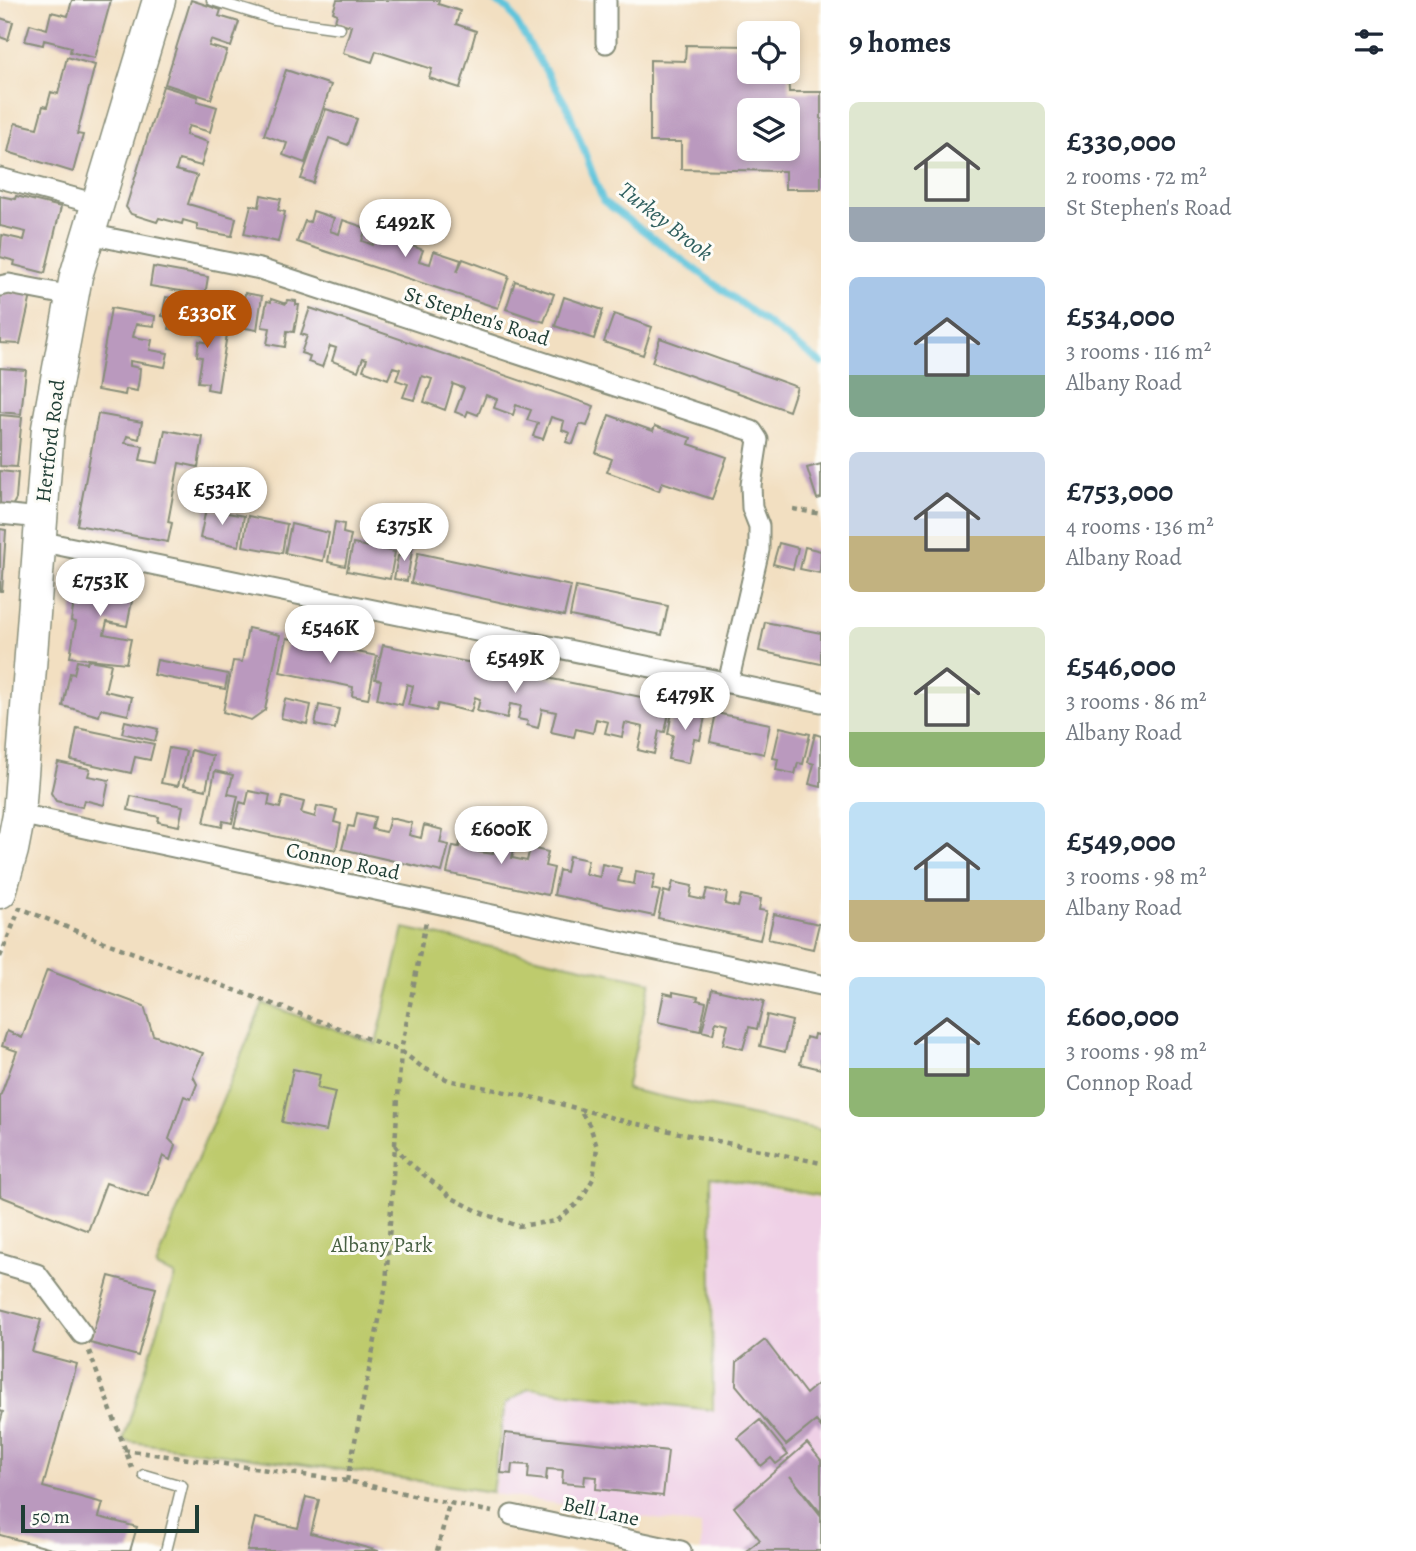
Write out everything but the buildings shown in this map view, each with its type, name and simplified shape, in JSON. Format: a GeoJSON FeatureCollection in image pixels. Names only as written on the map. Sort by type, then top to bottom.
{"type":"FeatureCollection","features":[{"type":"Feature","properties":{"kind":"main road","name":"Hertford Road"},"geometry":{"type":"LineString","coordinates":[[0,892],[19,814],[48,428],[72,296],[159,0]]}},
{"type":"Feature","properties":{"kind":"street"},"geometry":{"type":"LineString","coordinates":[[606,0],[606,43]]}},
{"type":"Feature","properties":{"kind":"street","name":"St Stephen's Road"},"geometry":{"type":"LineString","coordinates":[[0,178],[93,219],[260,269],[752,431],[758,440],[751,485],[752,508],[759,526],[759,550],[728,683]]}},
{"type":"Feature","properties":{"kind":"street"},"geometry":{"type":"LineString","coordinates":[[0,286],[9,284],[72,296]]}},
{"type":"Feature","properties":{"kind":"street"},"geometry":{"type":"LineString","coordinates":[[0,514],[40,529],[821,702]]}},
{"type":"Feature","properties":{"kind":"street","name":"Connop Road"},"geometry":{"type":"LineString","coordinates":[[19,814],[821,985]]}},
{"type":"Feature","properties":{"kind":"street"},"geometry":{"type":"LineString","coordinates":[[0,1264],[37,1274],[82,1334]]}},
{"type":"Feature","properties":{"kind":"street","name":"Bell Lane"},"geometry":{"type":"LineString","coordinates":[[512,1516],[681,1551]]}},
{"type":"Feature","properties":{"kind":"lane"},"geometry":{"type":"LineString","coordinates":[[212,0],[274,19],[340,28]]}},
{"type":"Feature","properties":{"kind":"lane"},"geometry":{"type":"LineString","coordinates":[[144,1475],[182,1486],[166,1551]]}},
{"type":"Feature","properties":{"kind":"path"},"geometry":{"type":"LineString","coordinates":[[793,509],[821,514]]}},
{"type":"Feature","properties":{"kind":"path"},"geometry":{"type":"LineString","coordinates":[[347,1481],[386,1285],[401,1051],[430,903]]}},
{"type":"Feature","properties":{"kind":"path"},"geometry":{"type":"LineString","coordinates":[[0,957],[20,908],[93,939],[401,1051],[422,1067],[448,1080],[821,1163]]}},
{"type":"Feature","properties":{"kind":"path"},"geometry":{"type":"LineString","coordinates":[[394,1144],[406,1160],[453,1198],[482,1213],[518,1226],[557,1221],[580,1201],[593,1179],[597,1147],[590,1126],[578,1108]]}},
{"type":"Feature","properties":{"kind":"path"},"geometry":{"type":"LineString","coordinates":[[82,1334],[134,1473],[144,1475]]}},
{"type":"Feature","properties":{"kind":"path"},"geometry":{"type":"LineString","coordinates":[[124,1450],[347,1481],[512,1516]]}},
{"type":"Feature","properties":{"kind":"path"},"geometry":{"type":"LineString","coordinates":[[437,1551],[449,1504]]}},
{"type":"Feature","properties":{"kind":"shaded area"},"geometry":{"type":"Polygon","coordinates":[[[713,1178],[821,1199],[821,1551],[701,1551],[701,1526],[494,1494],[506,1405],[528,1390],[715,1412],[713,1178]]]}},
{"type":"Feature","properties":{"kind":"green space","name":"Albany Park"},"geometry":{"type":"Polygon","coordinates":[[[404,928],[651,982],[626,1089],[821,1130],[821,1196],[711,1176],[713,1410],[529,1388],[505,1404],[492,1492],[123,1441],[175,1275],[156,1267],[195,1165],[263,1003],[376,1044],[404,928]]]}},
{"type":"Feature","properties":{"kind":"waterway","name":"Turkey Brook"},"geometry":{"type":"LineString","coordinates":[[493,0],[509,10],[568,108],[603,201],[821,363]]}}]}
